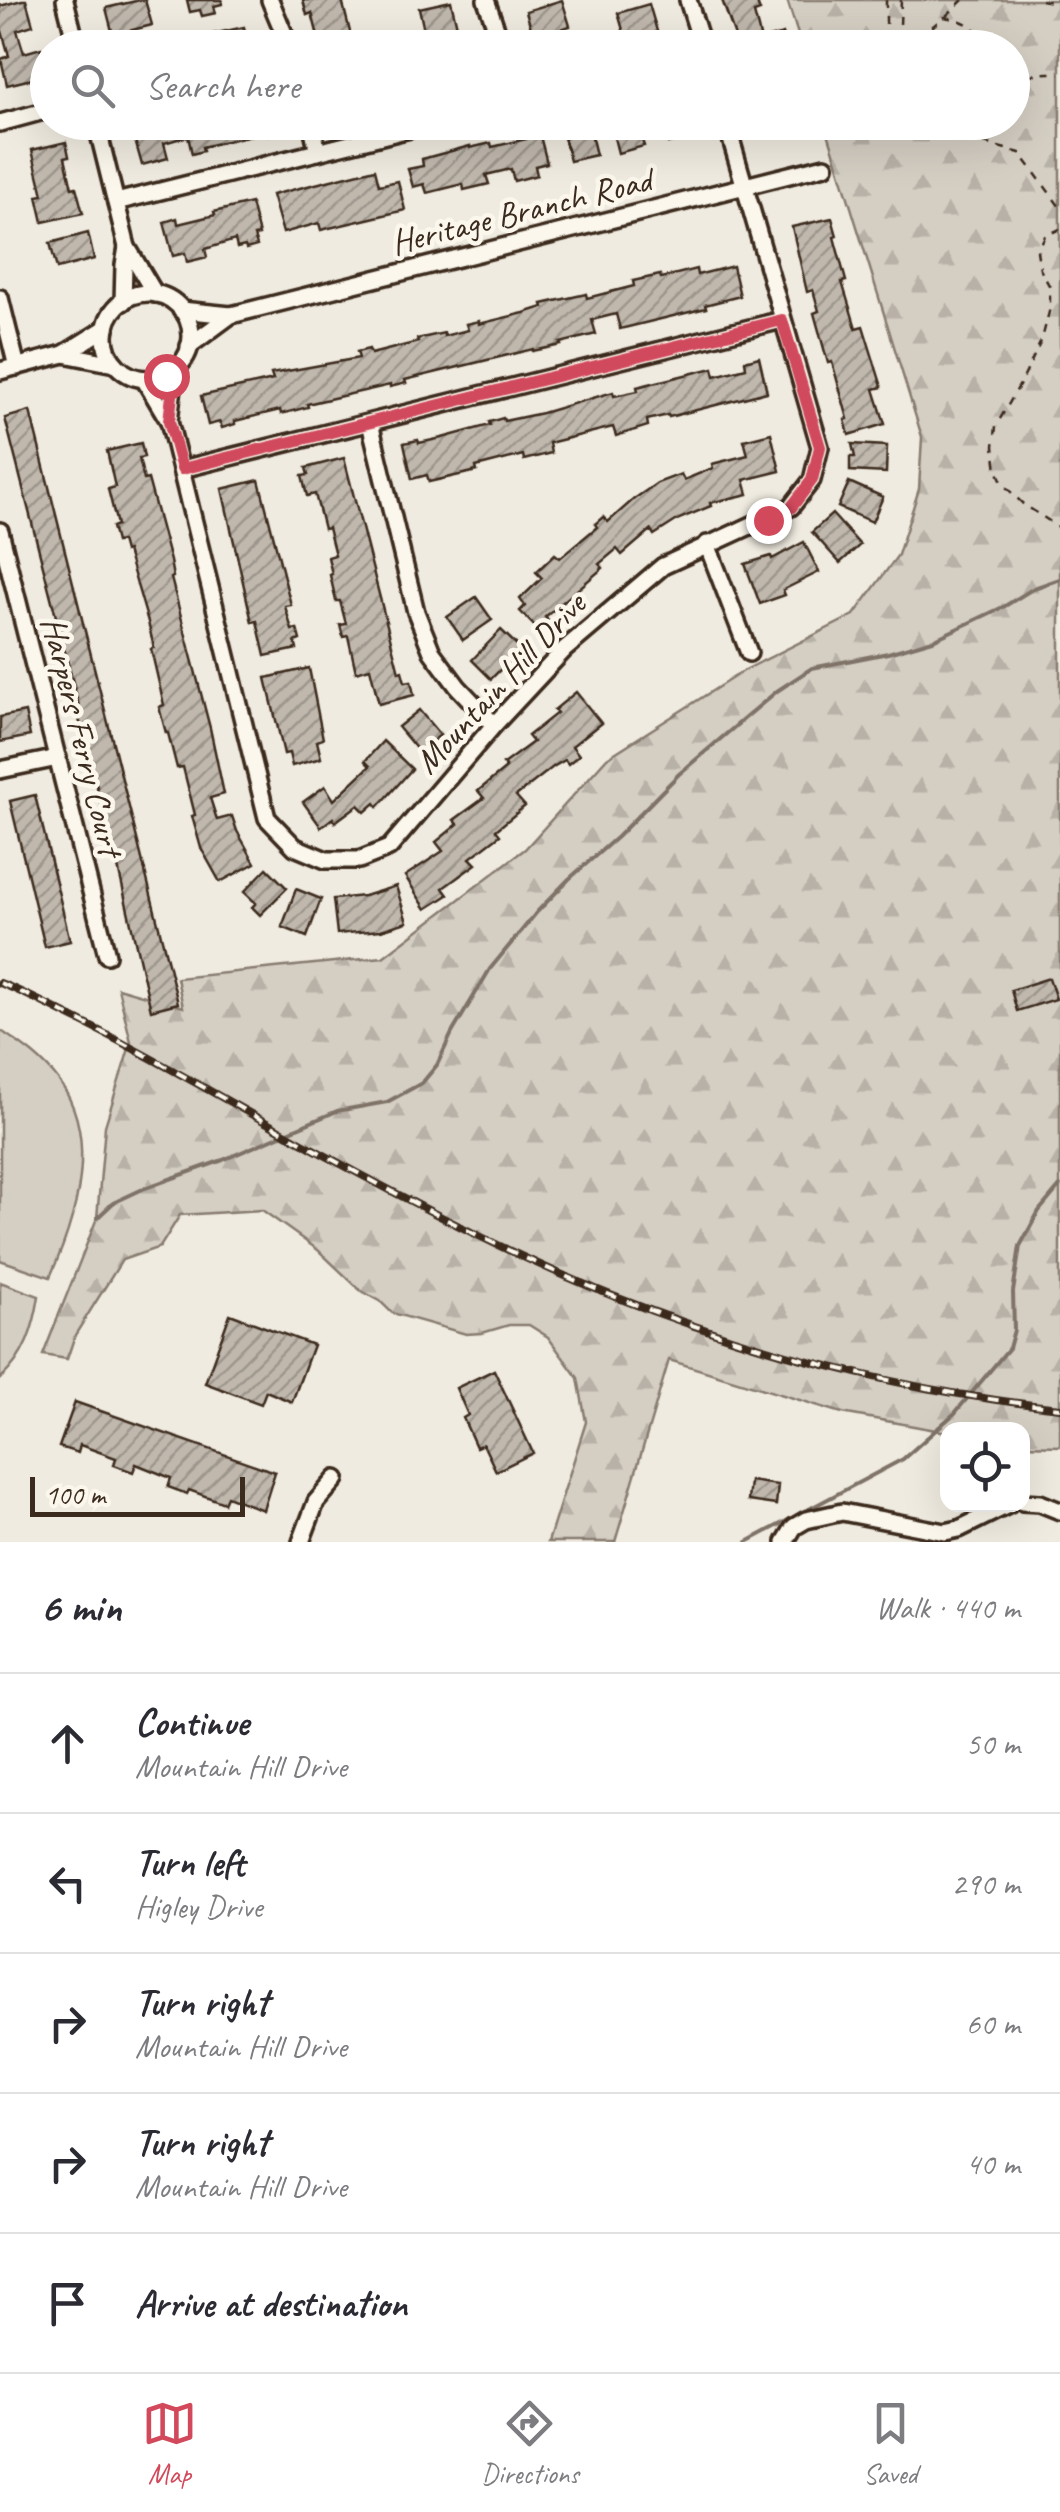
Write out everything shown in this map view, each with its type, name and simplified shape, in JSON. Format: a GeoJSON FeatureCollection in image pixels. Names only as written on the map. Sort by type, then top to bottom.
{"type":"FeatureCollection","features":[{"type":"Feature","properties":{"kind":"street"},"geometry":{"type":"LineString","coordinates":[[66,0],[73,30]]}},
{"type":"Feature","properties":{"kind":"street"},"geometry":{"type":"LineString","coordinates":[[270,0],[282,30]]}},
{"type":"Feature","properties":{"kind":"street"},"geometry":{"type":"LineString","coordinates":[[486,0],[497,30]]}},
{"type":"Feature","properties":{"kind":"street"},"geometry":{"type":"LineString","coordinates":[[688,0],[697,30]]}},
{"type":"Feature","properties":{"kind":"street"},"geometry":{"type":"LineString","coordinates":[[0,123],[30,115]]}},
{"type":"Feature","properties":{"kind":"street"},"geometry":{"type":"LineString","coordinates":[[100,140],[127,247],[155,294]]}},
{"type":"Feature","properties":{"kind":"street"},"geometry":{"type":"LineString","coordinates":[[315,140],[318,152]]}},
{"type":"Feature","properties":{"kind":"street"},"geometry":{"type":"LineString","coordinates":[[116,202],[366,140]]}},
{"type":"Feature","properties":{"kind":"street","name":"Mountain Hill Drive"},"geometry":{"type":"LineString","coordinates":[[144,379],[169,421],[268,818],[295,847],[326,860],[359,860],[390,848],[494,726],[566,649],[610,610],[663,566],[791,508],[812,480],[820,447],[731,140]]}},
{"type":"Feature","properties":{"kind":"street","name":"Heritage Branch Road"},"geometry":{"type":"LineString","coordinates":[[181,310],[231,316],[825,166]]}},
{"type":"Feature","properties":{"kind":"street"},"geometry":{"type":"LineString","coordinates":[[122,302],[127,247]]}},
{"type":"Feature","properties":{"kind":"street"},"geometry":{"type":"LineString","coordinates":[[155,294],[181,310],[188,321],[189,346],[184,359],[166,376],[133,377],[115,364],[108,353],[106,328],[122,302],[155,294]]}},
{"type":"Feature","properties":{"kind":"street"},"geometry":{"type":"LineString","coordinates":[[0,298],[8,369],[64,354],[106,328]]}},
{"type":"Feature","properties":{"kind":"street","name":"Heritage Branch Road"},"geometry":{"type":"LineString","coordinates":[[189,346],[231,316]]}},
{"type":"Feature","properties":{"kind":"street"},"geometry":{"type":"LineString","coordinates":[[182,469],[782,320]]}},
{"type":"Feature","properties":{"kind":"street"},"geometry":{"type":"LineString","coordinates":[[64,354],[115,364]]}},
{"type":"Feature","properties":{"kind":"street","name":"Mountain Hill Drive"},"geometry":{"type":"LineString","coordinates":[[169,421],[175,370]]}},
{"type":"Feature","properties":{"kind":"street"},"geometry":{"type":"LineString","coordinates":[[370,423],[416,612],[432,652],[458,688],[494,726]]}},
{"type":"Feature","properties":{"kind":"street","name":"Harpers Ferry Court"},"geometry":{"type":"LineString","coordinates":[[0,531],[6,586],[58,758],[106,955]]}},
{"type":"Feature","properties":{"kind":"street"},"geometry":{"type":"LineString","coordinates":[[707,544],[749,653]]}},
{"type":"Feature","properties":{"kind":"street"},"geometry":{"type":"LineString","coordinates":[[0,770],[58,758]]}},
{"type":"Feature","properties":{"kind":"street"},"geometry":{"type":"LineString","coordinates":[[301,1542],[316,1502],[336,1479]]}},
{"type":"Feature","properties":{"kind":"street"},"geometry":{"type":"LineString","coordinates":[[1030,1502],[1060,1511]]}},
{"type":"Feature","properties":{"kind":"street"},"geometry":{"type":"LineString","coordinates":[[785,1542],[794,1527],[806,1520],[842,1512],[956,1536],[996,1512]]}},
{"type":"Feature","properties":{"kind":"path"},"geometry":{"type":"LineString","coordinates":[[886,0],[888,30]]}},
{"type":"Feature","properties":{"kind":"path"},"geometry":{"type":"LineString","coordinates":[[901,0],[900,25],[904,30]]}},
{"type":"Feature","properties":{"kind":"path"},"geometry":{"type":"LineString","coordinates":[[928,30],[963,0]]}},
{"type":"Feature","properties":{"kind":"path"},"geometry":{"type":"LineString","coordinates":[[1042,0],[1060,4]]}},
{"type":"Feature","properties":{"kind":"path"},"geometry":{"type":"LineString","coordinates":[[944,17],[969,24],[975,30]]}},
{"type":"Feature","properties":{"kind":"path"},"geometry":{"type":"LineString","coordinates":[[1030,74],[1060,74]]}},
{"type":"Feature","properties":{"kind":"path"},"geometry":{"type":"LineString","coordinates":[[980,140],[1020,153],[1060,207]]}},
{"type":"Feature","properties":{"kind":"path"},"geometry":{"type":"LineString","coordinates":[[1060,229],[1044,236],[1037,250],[1040,268],[1050,286],[1050,308],[1042,338],[996,426],[994,446],[1003,484],[1023,504],[1060,528]]}},
{"type":"Feature","properties":{"kind":"green space"},"geometry":{"type":"Polygon","coordinates":[[[787,0],[1060,0],[1060,1446],[1030,1445],[1030,1422],[940,1422],[940,1431],[842,1413],[669,1360],[615,1542],[548,1542],[586,1422],[578,1378],[548,1337],[529,1325],[466,1334],[392,1313],[360,1290],[318,1250],[262,1210],[180,1215],[160,1247],[122,1260],[75,1335],[67,1359],[43,1355],[97,1218],[105,1126],[131,1042],[118,988],[183,1007],[177,978],[383,957],[525,849],[607,758],[745,670],[854,615],[898,555],[919,489],[922,437],[830,140],[1030,140],[1030,30],[797,30],[787,0]]]}},
{"type":"Feature","properties":{"kind":"green space"},"geometry":{"type":"Polygon","coordinates":[[[0,1030],[53,1073],[71,1103],[79,1128],[80,1179],[75,1205],[50,1277],[0,1260],[0,1030]]]}},
{"type":"Feature","properties":{"kind":"green space"},"geometry":{"type":"Polygon","coordinates":[[[0,1282],[39,1296],[27,1341],[0,1379],[0,1282]]]}},
{"type":"Feature","properties":{"kind":"building"},"geometry":{"type":"Polygon","coordinates":[[[26,0],[33,25],[17,30],[24,53],[30,51],[30,79],[7,85],[1,59],[9,56],[0,24],[0,6],[26,0]]]}},
{"type":"Feature","properties":{"kind":"building"},"geometry":{"type":"Polygon","coordinates":[[[145,0],[152,25],[112,30],[106,8],[145,0]]]}},
{"type":"Feature","properties":{"kind":"building"},"geometry":{"type":"Polygon","coordinates":[[[187,0],[222,0],[222,4],[214,6],[216,13],[202,16],[200,10],[190,12],[187,0]]]}},
{"type":"Feature","properties":{"kind":"building"},"geometry":{"type":"Polygon","coordinates":[[[303,0],[342,0],[350,30],[316,30],[312,13],[307,15],[303,0]]]}},
{"type":"Feature","properties":{"kind":"building"},"geometry":{"type":"Polygon","coordinates":[[[562,0],[570,26],[561,30],[531,30],[526,11],[562,0]]]}},
{"type":"Feature","properties":{"kind":"building"},"geometry":{"type":"Polygon","coordinates":[[[722,0],[756,0],[760,11],[754,13],[758,30],[733,30],[722,0]]]}},
{"type":"Feature","properties":{"kind":"building"},"geometry":{"type":"Polygon","coordinates":[[[451,1],[458,30],[424,30],[419,8],[451,1]]]}},
{"type":"Feature","properties":{"kind":"building"},"geometry":{"type":"Polygon","coordinates":[[[649,4],[657,30],[623,30],[618,13],[649,4]]]}},
{"type":"Feature","properties":{"kind":"building"},"geometry":{"type":"Polygon","coordinates":[[[135,140],[174,140],[164,143],[168,158],[142,165],[135,140]]]}},
{"type":"Feature","properties":{"kind":"building"},"geometry":{"type":"Polygon","coordinates":[[[189,140],[231,140],[202,147],[203,151],[192,154],[189,140]]]}},
{"type":"Feature","properties":{"kind":"building"},"geometry":{"type":"Polygon","coordinates":[[[541,140],[547,163],[535,166],[537,175],[514,181],[511,169],[486,175],[489,184],[464,190],[463,184],[427,193],[424,184],[413,187],[408,169],[423,166],[422,159],[470,146],[491,143],[492,147],[541,140]]]}},
{"type":"Feature","properties":{"kind":"building"},"geometry":{"type":"Polygon","coordinates":[[[565,140],[592,140],[596,155],[570,161],[565,140]]]}},
{"type":"Feature","properties":{"kind":"building"},"geometry":{"type":"Polygon","coordinates":[[[615,140],[642,140],[644,146],[618,153],[615,140]]]}},
{"type":"Feature","properties":{"kind":"building"},"geometry":{"type":"Polygon","coordinates":[[[66,142],[72,188],[76,187],[83,213],[43,222],[37,196],[43,195],[32,150],[66,142]]]}},
{"type":"Feature","properties":{"kind":"building"},"geometry":{"type":"Polygon","coordinates":[[[375,169],[379,185],[398,181],[405,210],[321,230],[319,223],[283,233],[272,195],[375,169]]]}},
{"type":"Feature","properties":{"kind":"building"},"geometry":{"type":"Polygon","coordinates":[[[251,203],[259,235],[254,236],[257,246],[237,248],[235,240],[205,249],[207,257],[187,262],[185,253],[173,256],[164,222],[177,218],[178,224],[251,203]]]}},
{"type":"Feature","properties":{"kind":"building"},"geometry":{"type":"Polygon","coordinates":[[[832,218],[846,281],[842,282],[856,328],[863,326],[882,387],[874,389],[885,424],[849,435],[832,362],[828,363],[814,313],[819,311],[813,290],[807,292],[792,227],[832,218]]]}},
{"type":"Feature","properties":{"kind":"building"},"geometry":{"type":"Polygon","coordinates":[[[88,233],[94,259],[57,269],[50,243],[88,233]]]}},
{"type":"Feature","properties":{"kind":"building"},"geometry":{"type":"Polygon","coordinates":[[[733,266],[740,296],[705,305],[706,308],[620,329],[616,314],[592,320],[596,334],[561,345],[307,404],[308,407],[281,414],[280,410],[235,421],[222,428],[220,422],[208,425],[201,396],[273,380],[271,374],[359,358],[357,352],[369,349],[371,354],[418,342],[417,339],[468,330],[466,324],[634,286],[633,281],[696,269],[697,275],[733,266]]]}},
{"type":"Feature","properties":{"kind":"building"},"geometry":{"type":"Polygon","coordinates":[[[759,357],[767,392],[647,420],[648,426],[616,436],[613,427],[549,443],[551,453],[524,460],[523,455],[429,482],[427,475],[412,479],[404,443],[442,438],[503,418],[504,421],[542,413],[613,392],[614,396],[638,391],[637,387],[713,368],[715,376],[746,368],[745,361],[759,357]]]}},
{"type":"Feature","properties":{"kind":"building"},"geometry":{"type":"Polygon","coordinates":[[[30,411],[178,1003],[151,1010],[5,418],[30,411]]]}},
{"type":"Feature","properties":{"kind":"building"},"geometry":{"type":"Polygon","coordinates":[[[771,433],[780,471],[744,480],[748,494],[710,503],[711,506],[654,535],[651,530],[622,555],[617,549],[599,564],[603,568],[545,617],[549,621],[539,631],[520,611],[525,606],[520,599],[542,578],[536,572],[555,554],[560,558],[597,527],[595,524],[603,517],[608,522],[657,483],[681,474],[684,480],[713,468],[712,464],[748,455],[744,440],[771,433]]]}},
{"type":"Feature","properties":{"kind":"building"},"geometry":{"type":"Polygon","coordinates":[[[141,443],[144,457],[139,458],[144,480],[148,479],[170,561],[224,794],[210,798],[217,820],[232,816],[255,863],[220,882],[201,848],[183,767],[177,768],[166,733],[148,622],[127,551],[124,552],[121,541],[116,542],[112,527],[117,525],[108,489],[115,487],[107,451],[141,443]]]}},
{"type":"Feature","properties":{"kind":"building"},"geometry":{"type":"Polygon","coordinates":[[[852,444],[887,446],[886,473],[850,471],[850,457],[855,457],[852,444]]]}},
{"type":"Feature","properties":{"kind":"building"},"geometry":{"type":"Polygon","coordinates":[[[344,458],[399,672],[402,671],[405,682],[411,681],[414,695],[379,704],[370,668],[356,672],[348,636],[343,637],[340,625],[346,624],[340,601],[336,601],[328,557],[335,555],[315,494],[307,496],[302,476],[308,475],[306,468],[344,458]]]}},
{"type":"Feature","properties":{"kind":"building"},"geometry":{"type":"Polygon","coordinates":[[[259,480],[291,605],[285,606],[292,630],[297,629],[300,640],[295,642],[297,649],[265,656],[257,621],[252,622],[222,489],[259,480]]]}},
{"type":"Feature","properties":{"kind":"building"},"geometry":{"type":"Polygon","coordinates":[[[849,482],[883,497],[872,522],[838,507],[849,482]]]}},
{"type":"Feature","properties":{"kind":"building"},"geometry":{"type":"Polygon","coordinates":[[[832,514],[860,545],[840,563],[812,532],[832,514]]]}},
{"type":"Feature","properties":{"kind":"building"},"geometry":{"type":"Polygon","coordinates":[[[804,542],[819,572],[783,590],[785,595],[760,604],[745,564],[771,556],[772,559],[804,542]]]}},
{"type":"Feature","properties":{"kind":"building"},"geometry":{"type":"Polygon","coordinates":[[[476,597],[492,620],[463,640],[447,617],[476,597]]]}},
{"type":"Feature","properties":{"kind":"building"},"geometry":{"type":"Polygon","coordinates":[[[501,630],[521,649],[491,679],[472,660],[501,630]]]}},
{"type":"Feature","properties":{"kind":"building"},"geometry":{"type":"Polygon","coordinates":[[[309,668],[323,739],[317,741],[321,758],[292,766],[289,753],[284,754],[266,678],[309,668]]]}},
{"type":"Feature","properties":{"kind":"building"},"geometry":{"type":"Polygon","coordinates":[[[576,692],[601,723],[572,746],[579,755],[568,764],[565,760],[553,767],[516,796],[525,806],[496,830],[500,835],[470,858],[476,864],[443,888],[448,895],[426,909],[405,876],[443,851],[436,842],[458,824],[454,820],[484,798],[478,791],[506,768],[503,764],[533,742],[528,736],[576,692]]]}},
{"type":"Feature","properties":{"kind":"building"},"geometry":{"type":"Polygon","coordinates":[[[419,710],[440,735],[419,752],[398,727],[419,710]]]}},
{"type":"Feature","properties":{"kind":"building"},"geometry":{"type":"Polygon","coordinates":[[[25,712],[30,736],[0,742],[0,717],[25,712]]]}},
{"type":"Feature","properties":{"kind":"building"},"geometry":{"type":"Polygon","coordinates":[[[383,741],[412,769],[378,807],[375,803],[365,812],[358,805],[321,827],[303,802],[325,786],[334,800],[370,766],[365,761],[383,741]]]}},
{"type":"Feature","properties":{"kind":"building"},"geometry":{"type":"Polygon","coordinates":[[[35,795],[70,941],[45,947],[10,801],[35,795]]]}},
{"type":"Feature","properties":{"kind":"building"},"geometry":{"type":"Polygon","coordinates":[[[267,868],[287,888],[260,915],[252,907],[256,903],[244,892],[267,868]]]}},
{"type":"Feature","properties":{"kind":"building"},"geometry":{"type":"Polygon","coordinates":[[[396,886],[407,922],[381,930],[337,934],[333,899],[364,896],[396,886]]]}},
{"type":"Feature","properties":{"kind":"building"},"geometry":{"type":"Polygon","coordinates":[[[296,889],[321,899],[307,937],[282,927],[296,889]]]}},
{"type":"Feature","properties":{"kind":"building"},"geometry":{"type":"Polygon","coordinates":[[[1049,978],[1056,999],[1017,1011],[1011,990],[1049,978]]]}},
{"type":"Feature","properties":{"kind":"building"},"geometry":{"type":"Polygon","coordinates":[[[230,1314],[313,1345],[292,1402],[266,1391],[261,1404],[205,1383],[230,1314]]]}},
{"type":"Feature","properties":{"kind":"building"},"geometry":{"type":"Polygon","coordinates":[[[494,1370],[533,1453],[496,1471],[483,1444],[476,1447],[463,1418],[468,1415],[456,1388],[494,1370]]]}},
{"type":"Feature","properties":{"kind":"building"},"geometry":{"type":"Polygon","coordinates":[[[75,1402],[275,1472],[263,1510],[227,1496],[224,1503],[189,1490],[187,1494],[168,1487],[171,1478],[136,1464],[133,1472],[114,1465],[116,1458],[80,1445],[78,1453],[59,1447],[75,1402]]]}},
{"type":"Feature","properties":{"kind":"building"},"geometry":{"type":"Polygon","coordinates":[[[750,1481],[778,1485],[776,1505],[748,1501],[750,1481]]]}},
{"type":"Feature","properties":{"kind":"waterway"},"geometry":{"type":"LineString","coordinates":[[97,1218],[113,1203],[145,1188],[223,1160],[337,1111],[387,1102],[422,1083],[437,1065],[490,969],[537,912],[679,774],[777,691],[812,668],[933,640],[1034,588],[1060,579]]}},
{"type":"Feature","properties":{"kind":"waterway"},"geometry":{"type":"LineString","coordinates":[[747,1542],[903,1459],[955,1413],[1009,1348],[1014,1330],[1013,1292],[1020,1246],[1039,1211],[1060,1186]]}},
{"type":"Feature","properties":{"kind":"railway"},"geometry":{"type":"LineString","coordinates":[[0,983],[115,1039],[442,1217],[613,1296],[721,1335],[833,1367],[946,1392],[1060,1408]]}},
{"type":"Feature","properties":{"kind":"route"},"geometry":{"type":"LineString","coordinates":[[166,376],[175,370],[169,421],[182,469],[782,320],[820,447],[812,480],[791,508],[768,520]]}}]}
